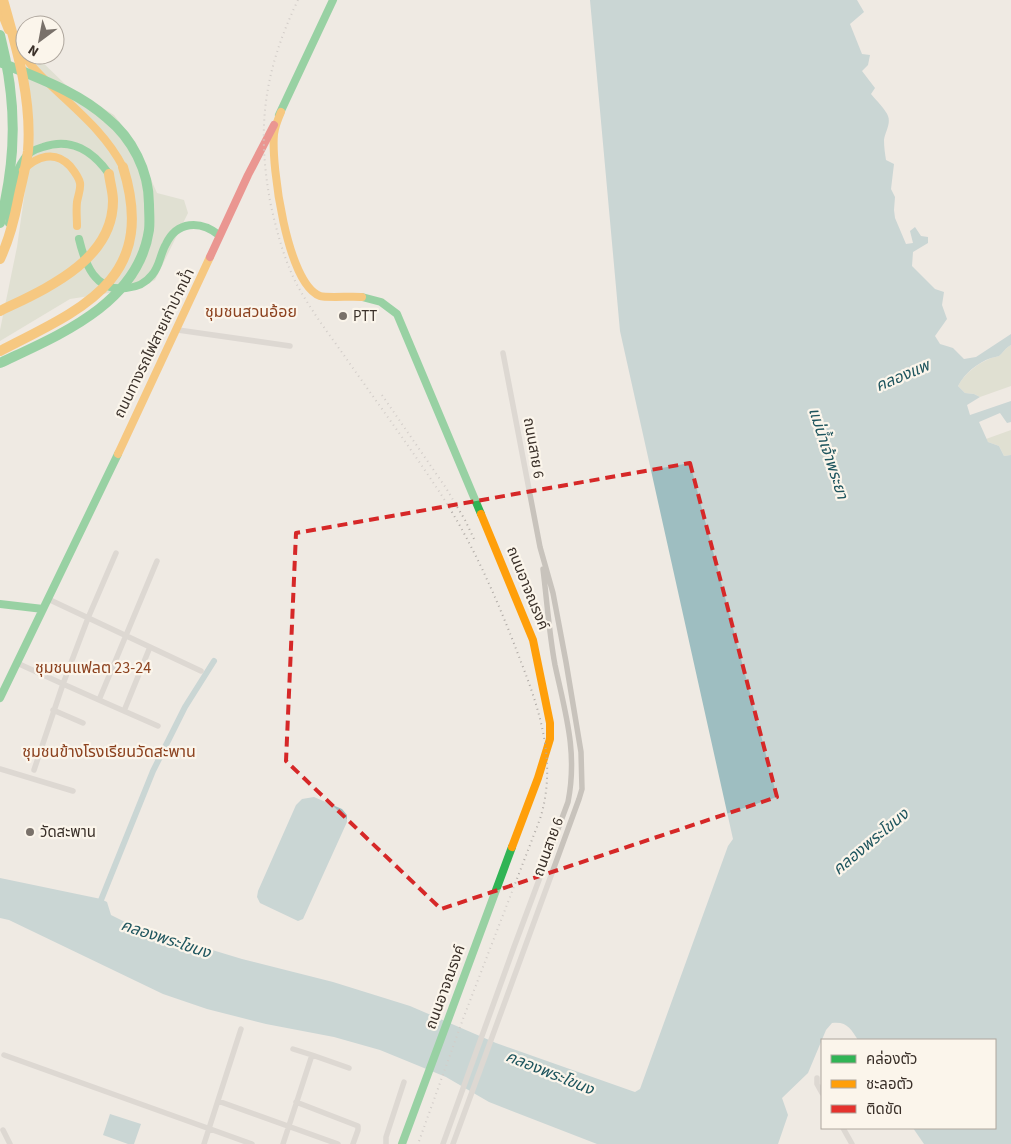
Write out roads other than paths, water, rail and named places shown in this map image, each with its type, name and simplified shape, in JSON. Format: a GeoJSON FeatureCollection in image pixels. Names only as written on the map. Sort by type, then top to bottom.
{"type":"FeatureCollection","features":[{"type":"Feature","properties":{"kind":"main road"},"geometry":{"type":"LineString","coordinates":[[0,259],[14,221],[28,147],[27,108],[21,66],[3,0]]}},
{"type":"Feature","properties":{"kind":"main road","name":"ถนนทางรถไฟสายเก่าปากน้ำ"},"geometry":{"type":"LineString","coordinates":[[0,698],[178,330],[208,266],[219,235],[263,144],[281,112],[333,0]]}},
{"type":"Feature","properties":{"kind":"main road"},"geometry":{"type":"LineString","coordinates":[[0,10],[15,42]]}},
{"type":"Feature","properties":{"kind":"main road"},"geometry":{"type":"LineString","coordinates":[[0,24],[15,45]]}},
{"type":"Feature","properties":{"kind":"main road"},"geometry":{"type":"LineString","coordinates":[[0,35],[14,108],[14,142],[11,175],[0,223]]}},
{"type":"Feature","properties":{"kind":"main road"},"geometry":{"type":"LineString","coordinates":[[0,62],[78,98],[100,111],[113,122],[129,142],[141,163],[148,186],[150,226],[141,259],[121,291],[97,312],[73,328],[0,362]]}},
{"type":"Feature","properties":{"kind":"main road"},"geometry":{"type":"LineString","coordinates":[[0,350],[74,312],[96,296],[113,277],[122,261],[133,223],[134,205],[130,184],[114,149],[31,65]]}},
{"type":"Feature","properties":{"kind":"main road","name":"ถนนอาจณรงค์"},"geometry":{"type":"LineString","coordinates":[[281,112],[274,135],[277,193],[296,266],[304,282],[313,292],[320,296],[373,299],[386,304],[397,314],[532,640],[549,712],[550,739],[538,778],[402,1144]]}},
{"type":"Feature","properties":{"kind":"main road"},"geometry":{"type":"LineString","coordinates":[[0,259],[6,243],[16,180],[21,164],[28,154],[48,144],[67,143],[87,150],[103,163],[109,174],[112,186],[113,208],[108,228],[96,249],[66,277],[0,311]]}},
{"type":"Feature","properties":{"kind":"main road"},"geometry":{"type":"LineString","coordinates":[[16,180],[24,168],[40,156],[54,156],[65,162],[75,172],[80,183],[76,208],[77,226]]}},
{"type":"Feature","properties":{"kind":"main road"},"geometry":{"type":"LineString","coordinates":[[79,239],[87,268],[100,283],[116,290],[137,287],[150,279],[158,266],[167,242],[173,233],[183,226],[190,223],[202,224],[213,228],[219,235]]}},
{"type":"Feature","properties":{"kind":"main road"},"geometry":{"type":"LineString","coordinates":[[0,604],[43,608]]}},
{"type":"Feature","properties":{"kind":"street"},"geometry":{"type":"LineString","coordinates":[[178,330],[290,346]]}},
{"type":"Feature","properties":{"kind":"street","name":"ถนนสาย 6"},"geometry":{"type":"LineString","coordinates":[[443,1144],[568,802],[573,771],[568,718],[555,664],[540,547],[503,354]]}},
{"type":"Feature","properties":{"kind":"street","name":"ถนนสาย 6"},"geometry":{"type":"LineString","coordinates":[[453,1144],[582,789],[581,752],[566,662],[553,593],[540,547]]}},
{"type":"Feature","properties":{"kind":"street"},"geometry":{"type":"LineString","coordinates":[[34,770],[53,710],[88,618],[116,553]]}},
{"type":"Feature","properties":{"kind":"street"},"geometry":{"type":"LineString","coordinates":[[99,700],[157,561]]}},
{"type":"Feature","properties":{"kind":"street"},"geometry":{"type":"LineString","coordinates":[[48,598],[201,671]]}},
{"type":"Feature","properties":{"kind":"street"},"geometry":{"type":"LineString","coordinates":[[124,711],[150,647]]}},
{"type":"Feature","properties":{"kind":"street"},"geometry":{"type":"LineString","coordinates":[[17,663],[158,726]]}},
{"type":"Feature","properties":{"kind":"street"},"geometry":{"type":"LineString","coordinates":[[53,710],[82,723]]}},
{"type":"Feature","properties":{"kind":"street"},"geometry":{"type":"LineString","coordinates":[[0,769],[73,791]]}},
{"type":"Feature","properties":{"kind":"street"},"geometry":{"type":"LineString","coordinates":[[204,1144],[241,1029]]}},
{"type":"Feature","properties":{"kind":"street"},"geometry":{"type":"LineString","coordinates":[[293,1049],[349,1068]]}},
{"type":"Feature","properties":{"kind":"street"},"geometry":{"type":"LineString","coordinates":[[4,1055],[252,1144]]}},
{"type":"Feature","properties":{"kind":"street"},"geometry":{"type":"LineString","coordinates":[[283,1144],[312,1055]]}},
{"type":"Feature","properties":{"kind":"street"},"geometry":{"type":"LineString","coordinates":[[817,1078],[817,1084],[821,1091]]}},
{"type":"Feature","properties":{"kind":"street"},"geometry":{"type":"LineString","coordinates":[[386,1144],[386,1137],[404,1082]]}},
{"type":"Feature","properties":{"kind":"street"},"geometry":{"type":"LineString","coordinates":[[218,1101],[338,1144]]}},
{"type":"Feature","properties":{"kind":"street"},"geometry":{"type":"LineString","coordinates":[[296,1102],[358,1126],[353,1144]]}},
{"type":"Feature","properties":{"kind":"street"},"geometry":{"type":"LineString","coordinates":[[844,1129],[852,1144]]}},
{"type":"Feature","properties":{"kind":"street"},"geometry":{"type":"LineString","coordinates":[[3,1130],[10,1144]]}},
{"type":"Feature","properties":{"kind":"water"},"geometry":{"type":"Polygon","coordinates":[[[590,0],[857,0],[864,12],[850,24],[862,54],[870,55],[868,65],[862,71],[875,88],[871,94],[889,119],[884,145],[886,160],[894,164],[891,189],[895,197],[895,218],[906,244],[913,243],[910,231],[915,227],[921,236],[928,237],[928,243],[913,252],[912,266],[935,289],[944,292],[942,305],[947,319],[935,336],[940,344],[953,348],[964,359],[976,357],[1011,334],[1011,345],[999,356],[986,360],[972,369],[958,386],[965,393],[980,397],[967,405],[970,415],[1011,401],[1011,422],[1007,423],[1000,413],[979,422],[988,442],[999,446],[1004,456],[1011,455],[1011,1144],[924,1144],[914,1129],[996,1129],[996,1039],[857,1039],[851,1029],[845,1025],[832,1023],[821,1039],[808,1073],[782,1098],[788,1115],[778,1144],[597,1144],[489,1102],[446,1077],[380,1050],[334,1037],[266,1024],[207,1009],[163,994],[9,920],[0,918],[0,878],[101,899],[107,902],[111,915],[133,926],[242,959],[333,982],[410,1006],[496,1043],[635,1092],[640,1089],[728,846],[733,839],[620,331],[590,0]]]}},
{"type":"Feature","properties":{"kind":"water"},"geometry":{"type":"Polygon","coordinates":[[[314,797],[342,809],[347,815],[347,822],[303,919],[298,921],[260,903],[257,897],[296,805],[302,799],[314,797]]]}},
{"type":"Feature","properties":{"kind":"water"},"geometry":{"type":"Polygon","coordinates":[[[110,1114],[141,1124],[134,1144],[128,1144],[103,1135],[110,1114]]]}},
{"type":"Feature","properties":{"kind":"waterway"},"geometry":{"type":"LineString","coordinates":[[99,905],[153,771],[185,707],[214,661]]}},
{"type":"Feature","properties":{"kind":"railway"},"geometry":{"type":"LineString","coordinates":[[298,0],[277,51],[266,100],[264,125],[266,178],[271,206],[284,255],[296,283],[312,309],[444,499],[467,538],[496,599],[535,700],[547,759],[545,799],[540,819],[463,1019],[418,1144]]}},
{"type":"Feature","properties":{"kind":"railway"},"geometry":{"type":"LineString","coordinates":[[382,395],[446,488],[474,539]]}},
{"type":"Feature","properties":{"kind":"place","name":"PTT"},"geometry":{"type":"Point","coordinates":[343,316]}},
{"type":"Feature","properties":{"kind":"place","name":"วัดสะพาน"},"geometry":{"type":"Point","coordinates":[30,832]}},
{"type":"Feature","properties":{"kind":"district","name":"ชุมชนสวนอ้อย"},"geometry":{"type":"Point","coordinates":[251,311]}},
{"type":"Feature","properties":{"kind":"district","name":"ชุมชนแฟลต 23-24"},"geometry":{"type":"Point","coordinates":[93,667]}},
{"type":"Feature","properties":{"kind":"district","name":"ชุมชนข้างโรงเรียนวัดสะพาน"},"geometry":{"type":"Point","coordinates":[109,751]}},
{"type":"Feature","properties":{"kind":"water label","name":"คลองแพ"},"geometry":{"type":"Point","coordinates":[902,375]}},
{"type":"Feature","properties":{"kind":"water label","name":"แม่น้ำเจ้าพระยา"},"geometry":{"type":"Point","coordinates":[829,453]}},
{"type":"Feature","properties":{"kind":"water label","name":"คลองพระโขนง"},"geometry":{"type":"Point","coordinates":[870,841]}},
{"type":"Feature","properties":{"kind":"water label","name":"คลองพระโขนง"},"geometry":{"type":"Point","coordinates":[166,938]}},
{"type":"Feature","properties":{"kind":"water label","name":"คลองพระโขนง"},"geometry":{"type":"Point","coordinates":[550,1072]}}]}
